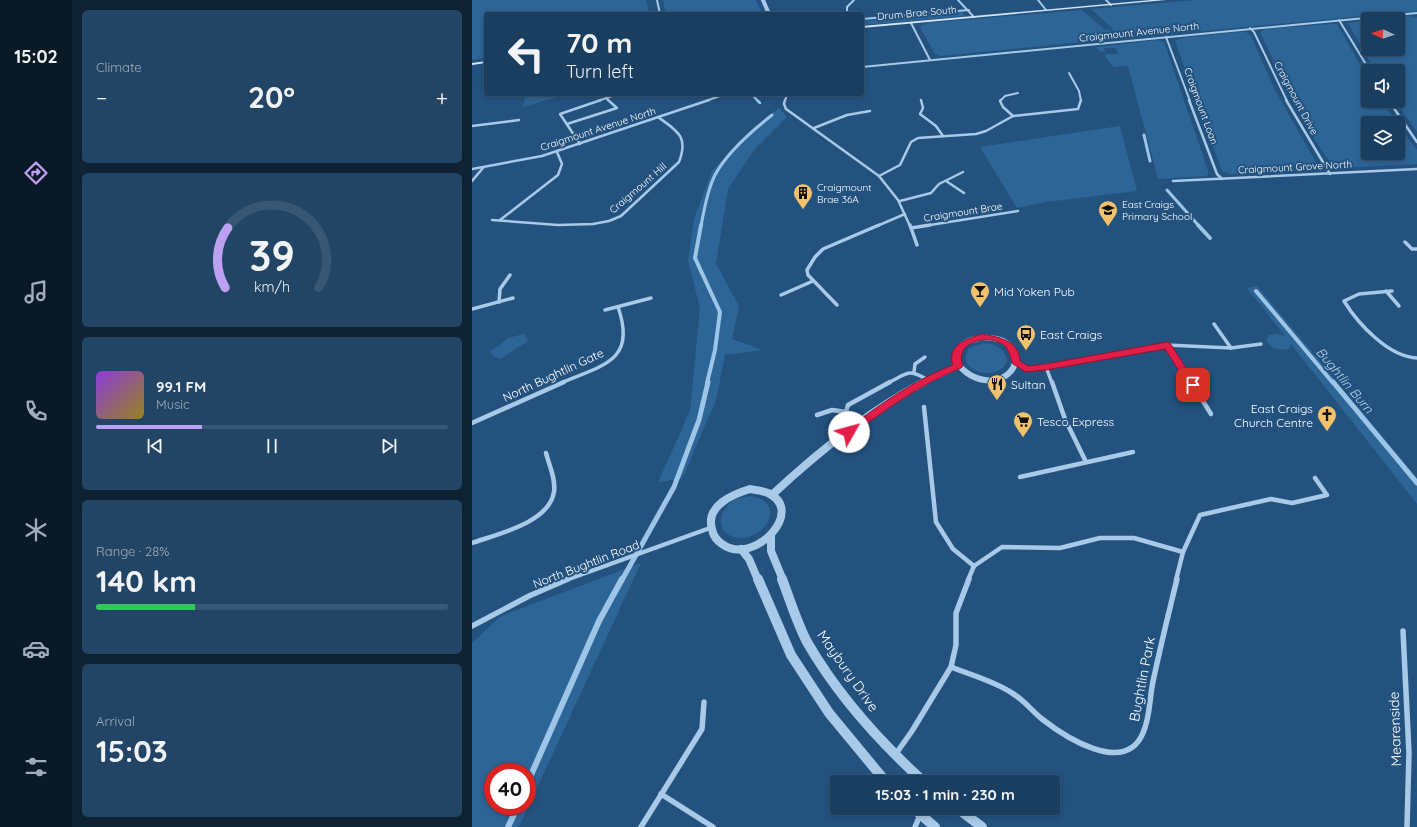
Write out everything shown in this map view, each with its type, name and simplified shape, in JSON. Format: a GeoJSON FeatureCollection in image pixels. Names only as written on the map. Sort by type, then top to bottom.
{"type":"FeatureCollection","features":[{"type":"Feature","properties":{"kind":"main road","name":"Drum Brae South"},"geometry":{"type":"LineString","coordinates":[[864,27],[1164,0]]}},
{"type":"Feature","properties":{"kind":"main road"},"geometry":{"type":"LineString","coordinates":[[472,64],[484,62]]}},
{"type":"Feature","properties":{"kind":"street"},"geometry":{"type":"LineString","coordinates":[[657,0],[660,12]]}},
{"type":"Feature","properties":{"kind":"street"},"geometry":{"type":"LineString","coordinates":[[763,0],[767,12]]}},
{"type":"Feature","properties":{"kind":"street"},"geometry":{"type":"LineString","coordinates":[[847,12],[847,7],[854,0]]}},
{"type":"Feature","properties":{"kind":"street"},"geometry":{"type":"LineString","coordinates":[[958,0],[974,17]]}},
{"type":"Feature","properties":{"kind":"street"},"geometry":{"type":"LineString","coordinates":[[1038,0],[1046,10]]}},
{"type":"Feature","properties":{"kind":"street"},"geometry":{"type":"LineString","coordinates":[[1106,0],[1111,5]]}},
{"type":"Feature","properties":{"kind":"street","name":"Drum Brae South"},"geometry":{"type":"LineString","coordinates":[[864,19],[968,10]]}},
{"type":"Feature","properties":{"kind":"street","name":"Craigmount Avenue North"},"geometry":{"type":"LineString","coordinates":[[864,67],[1250,28],[1417,13]]}},
{"type":"Feature","properties":{"kind":"street"},"geometry":{"type":"LineString","coordinates":[[1339,20],[1343,24],[1366,64]]}},
{"type":"Feature","properties":{"kind":"street"},"geometry":{"type":"LineString","coordinates":[[911,23],[930,60]]}},
{"type":"Feature","properties":{"kind":"street","name":"Craigmount Drive"},"geometry":{"type":"LineString","coordinates":[[1250,28],[1254,32],[1282,92],[1330,174]]}},
{"type":"Feature","properties":{"kind":"street","name":"Craigmount Loan"},"geometry":{"type":"LineString","coordinates":[[1166,37],[1217,174],[1222,179]]}},
{"type":"Feature","properties":{"kind":"street"},"geometry":{"type":"LineString","coordinates":[[879,176],[900,166],[911,142],[918,138],[976,134],[986,131],[1013,116],[1078,109],[1081,105],[1080,96],[1077,86],[1069,73]]}},
{"type":"Feature","properties":{"kind":"street"},"geometry":{"type":"LineString","coordinates":[[1010,90],[1012,94]]}},
{"type":"Feature","properties":{"kind":"street"},"geometry":{"type":"LineString","coordinates":[[1013,116],[1003,107],[1000,101],[1002,98],[1018,93]]}},
{"type":"Feature","properties":{"kind":"street"},"geometry":{"type":"LineString","coordinates":[[580,144],[560,114],[562,112],[612,96]]}},
{"type":"Feature","properties":{"kind":"street","name":"Craigmount Avenue North"},"geometry":{"type":"LineString","coordinates":[[472,169],[526,160],[557,152],[718,96]]}},
{"type":"Feature","properties":{"kind":"street"},"geometry":{"type":"LineString","coordinates":[[753,96],[758,102],[763,99]]}},
{"type":"Feature","properties":{"kind":"street","name":"Craigmount Brae"},"geometry":{"type":"LineString","coordinates":[[787,96],[785,107],[879,176],[890,187],[900,201],[917,245]]}},
{"type":"Feature","properties":{"kind":"street"},"geometry":{"type":"LineString","coordinates":[[567,124],[617,108],[606,98]]}},
{"type":"Feature","properties":{"kind":"street"},"geometry":{"type":"LineString","coordinates":[[921,100],[923,108],[920,114],[936,126],[943,136]]}},
{"type":"Feature","properties":{"kind":"street"},"geometry":{"type":"LineString","coordinates":[[1394,108],[1417,142]]}},
{"type":"Feature","properties":{"kind":"street"},"geometry":{"type":"LineString","coordinates":[[814,128],[847,115],[870,111]]}},
{"type":"Feature","properties":{"kind":"street","name":"Craigmount Hill"},"geometry":{"type":"LineString","coordinates":[[492,220],[559,224],[598,224],[611,222],[621,216],[679,162],[683,154],[684,140],[682,136],[658,118]]}},
{"type":"Feature","properties":{"kind":"street"},"geometry":{"type":"LineString","coordinates":[[472,126],[518,120]]}},
{"type":"Feature","properties":{"kind":"street"},"geometry":{"type":"LineString","coordinates":[[500,220],[558,175],[562,164],[557,152]]}},
{"type":"Feature","properties":{"kind":"street"},"geometry":{"type":"LineString","coordinates":[[472,181],[483,168]]}},
{"type":"Feature","properties":{"kind":"street","name":"Craigmount Grove North"},"geometry":{"type":"LineString","coordinates":[[1173,181],[1417,169]]}},
{"type":"Feature","properties":{"kind":"street","name":"Craigmount Brae"},"geometry":{"type":"LineString","coordinates":[[900,201],[930,193],[939,184],[963,172]]}},
{"type":"Feature","properties":{"kind":"street","name":"Craigmount Brae"},"geometry":{"type":"LineString","coordinates":[[946,181],[964,193]]}},
{"type":"Feature","properties":{"kind":"street","name":"Craigmount Brae"},"geometry":{"type":"LineString","coordinates":[[911,228],[1018,211]]}},
{"type":"Feature","properties":{"kind":"street","name":"Craigmount Brae"},"geometry":{"type":"LineString","coordinates":[[813,281],[808,275],[807,270],[815,257],[823,249],[905,214]]}},
{"type":"Feature","properties":{"kind":"street"},"geometry":{"type":"LineString","coordinates":[[1405,242],[1412,249],[1417,249]]}},
{"type":"Feature","properties":{"kind":"street"},"geometry":{"type":"LineString","coordinates":[[499,302],[500,289],[510,275]]}},
{"type":"Feature","properties":{"kind":"street"},"geometry":{"type":"LineString","coordinates":[[781,296],[813,281],[837,305]]}},
{"type":"Feature","properties":{"kind":"street"},"geometry":{"type":"LineString","coordinates":[[1386,291],[1399,306]]}},
{"type":"Feature","properties":{"kind":"street"},"geometry":{"type":"LineString","coordinates":[[1392,291],[1360,294],[1346,298],[1344,301],[1389,349],[1403,356],[1417,358]]}},
{"type":"Feature","properties":{"kind":"street"},"geometry":{"type":"LineString","coordinates":[[472,309],[513,298]]}},
{"type":"Feature","properties":{"kind":"street"},"geometry":{"type":"LineString","coordinates":[[605,310],[651,298]]}},
{"type":"Feature","properties":{"kind":"street","name":"North Bughtlin Gate"},"geometry":{"type":"LineString","coordinates":[[472,424],[607,363],[616,356],[625,341],[624,322],[618,307]]}},
{"type":"Feature","properties":{"kind":"street"},"geometry":{"type":"LineString","coordinates":[[1214,324],[1231,348]]}},
{"type":"Feature","properties":{"kind":"street"},"geometry":{"type":"LineString","coordinates":[[982,337],[999,339],[1007,343],[1016,355],[1016,362],[1008,374],[990,380],[971,377],[958,366],[956,360],[960,346],[967,341],[982,337]]}},
{"type":"Feature","properties":{"kind":"street"},"geometry":{"type":"LineString","coordinates":[[1016,362],[1026,369],[1046,367],[1167,345],[1231,348],[1261,344]]}},
{"type":"Feature","properties":{"kind":"street"},"geometry":{"type":"LineString","coordinates":[[1167,345],[1211,414]]}},
{"type":"Feature","properties":{"kind":"street"},"geometry":{"type":"LineString","coordinates":[[914,372],[916,362],[925,357]]}},
{"type":"Feature","properties":{"kind":"street"},"geometry":{"type":"LineString","coordinates":[[773,494],[788,480],[887,404],[928,380],[958,366]]}},
{"type":"Feature","properties":{"kind":"street"},"geometry":{"type":"LineString","coordinates":[[1046,367],[1065,418],[1086,462]]}},
{"type":"Feature","properties":{"kind":"street"},"geometry":{"type":"LineString","coordinates":[[846,412],[848,405],[907,373],[914,372],[928,380]]}},
{"type":"Feature","properties":{"kind":"street"},"geometry":{"type":"LineString","coordinates":[[924,408],[936,522],[953,549],[974,566]]}},
{"type":"Feature","properties":{"kind":"street"},"geometry":{"type":"LineString","coordinates":[[817,415],[829,410],[838,409],[846,412],[861,423]]}},
{"type":"Feature","properties":{"kind":"street"},"geometry":{"type":"LineString","coordinates":[[1020,477],[1133,452]]}},
{"type":"Feature","properties":{"kind":"street"},"geometry":{"type":"LineString","coordinates":[[472,543],[539,517],[548,508],[553,500],[555,491],[546,453]]}},
{"type":"Feature","properties":{"kind":"street","name":"Bughtlin Park"},"geometry":{"type":"LineString","coordinates":[[951,667],[1015,694],[1041,718],[1077,742],[1109,753],[1122,752],[1132,748],[1142,736],[1152,701],[1153,680],[1183,552],[1200,516],[1271,499],[1283,500],[1292,503],[1302,502],[1327,495],[1315,478]]}},
{"type":"Feature","properties":{"kind":"street"},"geometry":{"type":"LineString","coordinates":[[756,489],[773,494],[780,503],[783,514],[779,526],[771,537],[757,545],[741,549],[727,547],[717,540],[710,528],[711,518],[716,507],[725,498],[737,492],[756,489]]}},
{"type":"Feature","properties":{"kind":"street","name":"North Bughtlin Road"},"geometry":{"type":"LineString","coordinates":[[472,626],[518,602],[556,586],[710,528]]}},
{"type":"Feature","properties":{"kind":"street","name":"Maybury Drive"},"geometry":{"type":"LineString","coordinates":[[771,537],[772,551],[807,641],[847,700],[895,756],[916,775]]}},
{"type":"Feature","properties":{"kind":"street"},"geometry":{"type":"LineString","coordinates":[[895,756],[951,667],[956,645],[956,613],[974,566],[1002,547],[1060,548],[1100,538],[1134,538],[1183,552]]}},
{"type":"Feature","properties":{"kind":"street"},"geometry":{"type":"LineString","coordinates":[[741,549],[749,559],[792,655],[829,714],[880,775]]}},
{"type":"Feature","properties":{"kind":"street","name":"Mearenside"},"geometry":{"type":"LineString","coordinates":[[1403,631],[1409,753],[1407,827]]}},
{"type":"Feature","properties":{"kind":"street"},"geometry":{"type":"LineString","coordinates":[[641,827],[702,729],[704,702]]}},
{"type":"Feature","properties":{"kind":"street"},"geometry":{"type":"LineString","coordinates":[[661,794],[714,827]]}},
{"type":"Feature","properties":{"kind":"street"},"geometry":{"type":"LineString","coordinates":[[915,827],[917,815]]}},
{"type":"Feature","properties":{"kind":"street"},"geometry":{"type":"LineString","coordinates":[[921,815],[936,827]]}},
{"type":"Feature","properties":{"kind":"street"},"geometry":{"type":"LineString","coordinates":[[966,815],[982,827]]}},
{"type":"Feature","properties":{"kind":"shaded area"},"geometry":{"type":"Polygon","coordinates":[[[472,0],[646,0],[649,12],[484,12],[484,58],[472,60],[472,0]]]}},
{"type":"Feature","properties":{"kind":"shaded area"},"geometry":{"type":"Polygon","coordinates":[[[663,0],[756,0],[762,12],[666,12],[663,0]]]}},
{"type":"Feature","properties":{"kind":"shaded area"},"geometry":{"type":"Polygon","coordinates":[[[1197,0],[1417,0],[1417,11],[1361,12],[1361,16],[1116,39],[1112,28],[1091,9],[1197,0]]]}},
{"type":"Feature","properties":{"kind":"shaded area"},"geometry":{"type":"Polygon","coordinates":[[[1082,10],[1105,30],[1110,30],[1114,39],[940,56],[935,54],[920,27],[927,23],[1082,10]]]}},
{"type":"Feature","properties":{"kind":"shaded area"},"geometry":{"type":"Polygon","coordinates":[[[962,12],[965,16],[864,25],[864,21],[962,12]]]}},
{"type":"Feature","properties":{"kind":"shaded area"},"geometry":{"type":"Polygon","coordinates":[[[1405,16],[1417,18],[1417,132],[1400,108],[1405,108],[1405,64],[1371,64],[1367,56],[1405,56],[1405,16]]]}},
{"type":"Feature","properties":{"kind":"shaded area"},"geometry":{"type":"Polygon","coordinates":[[[1361,21],[1361,46],[1348,23],[1361,21]]]}},
{"type":"Feature","properties":{"kind":"shaded area"},"geometry":{"type":"Polygon","coordinates":[[[1337,24],[1361,67],[1361,108],[1387,108],[1392,116],[1361,116],[1361,160],[1405,160],[1405,134],[1417,150],[1417,164],[1338,168],[1330,161],[1308,128],[1296,106],[1260,32],[1265,29],[1337,24]]]}},
{"type":"Feature","properties":{"kind":"shaded area"},"geometry":{"type":"Polygon","coordinates":[[[1246,32],[1251,36],[1275,90],[1318,166],[1318,169],[1230,174],[1222,171],[1175,41],[1181,38],[1246,32]]]}},
{"type":"Feature","properties":{"kind":"shaded area"},"geometry":{"type":"Polygon","coordinates":[[[1159,40],[1164,42],[1208,170],[1208,175],[1158,179],[1128,66],[1114,67],[1104,56],[1106,54],[1118,54],[1116,48],[1104,48],[1105,52],[1101,52],[1096,47],[1159,40]]]}},
{"type":"Feature","properties":{"kind":"shaded area"},"geometry":{"type":"Polygon","coordinates":[[[526,96],[560,96],[523,107],[526,96]]]}},
{"type":"Feature","properties":{"kind":"shaded area"},"geometry":{"type":"Polygon","coordinates":[[[779,108],[787,117],[754,150],[728,189],[716,264],[739,306],[732,339],[763,350],[725,355],[716,400],[682,479],[658,482],[690,411],[700,308],[688,261],[694,219],[712,171],[750,131],[779,108]]]}},
{"type":"Feature","properties":{"kind":"shaded area"},"geometry":{"type":"Polygon","coordinates":[[[1120,126],[1137,191],[1046,202],[1017,208],[980,147],[1120,126]]]}},
{"type":"Feature","properties":{"kind":"shaded area"},"geometry":{"type":"Polygon","coordinates":[[[1257,286],[1417,478],[1417,504],[1291,344],[1289,349],[1282,350],[1273,347],[1266,340],[1269,335],[1277,334],[1285,336],[1247,288],[1257,286]]]}},
{"type":"Feature","properties":{"kind":"shaded area"},"geometry":{"type":"Polygon","coordinates":[[[524,334],[528,341],[500,359],[493,356],[490,351],[499,346],[508,338],[524,334]]]}},
{"type":"Feature","properties":{"kind":"shaded area"},"geometry":{"type":"Polygon","coordinates":[[[984,343],[992,344],[1003,350],[1008,360],[1004,366],[993,373],[979,372],[973,369],[965,358],[969,348],[984,343]]]}},
{"type":"Feature","properties":{"kind":"shaded area"},"geometry":{"type":"Polygon","coordinates":[[[751,496],[763,501],[769,507],[770,515],[767,524],[752,536],[742,538],[731,536],[723,529],[721,524],[722,514],[733,501],[751,496]]]}},
{"type":"Feature","properties":{"kind":"shaded area"},"geometry":{"type":"Polygon","coordinates":[[[641,563],[536,790],[536,763],[484,763],[484,815],[525,815],[519,827],[472,827],[472,643],[500,617],[641,563]]]}},
{"type":"Feature","properties":{"kind":"waterway"},"geometry":{"type":"LineString","coordinates":[[701,226],[710,187],[720,167],[740,143],[772,115]]}},
{"type":"Feature","properties":{"kind":"waterway","name":"Bughtlin Burn"},"geometry":{"type":"LineString","coordinates":[[1144,135],[1150,161]]}},
{"type":"Feature","properties":{"kind":"waterway","name":"Bughtlin Burn"},"geometry":{"type":"LineString","coordinates":[[1167,190],[1199,226]]}},
{"type":"Feature","properties":{"kind":"waterway"},"geometry":{"type":"LineString","coordinates":[[701,225],[695,258],[720,312],[715,350],[707,383]]}},
{"type":"Feature","properties":{"kind":"waterway","name":"Bughtlin Burn"},"geometry":{"type":"LineString","coordinates":[[1198,225],[1210,238]]}},
{"type":"Feature","properties":{"kind":"waterway","name":"Bughtlin Burn"},"geometry":{"type":"LineString","coordinates":[[1256,291],[1333,383]]}},
{"type":"Feature","properties":{"kind":"waterway"},"geometry":{"type":"LineString","coordinates":[[622,580],[674,487],[699,420],[708,382]]}},
{"type":"Feature","properties":{"kind":"waterway","name":"Bughtlin Burn"},"geometry":{"type":"LineString","coordinates":[[1333,382],[1417,483]]}},
{"type":"Feature","properties":{"kind":"waterway"},"geometry":{"type":"LineString","coordinates":[[536,764],[599,621],[622,579]]}},
{"type":"Feature","properties":{"kind":"waterway"},"geometry":{"type":"LineString","coordinates":[[508,827],[514,815]]}},
{"type":"Feature","properties":{"kind":"place","name":"Craigmount Brae 36A"},"geometry":{"type":"Point","coordinates":[803,210]}},
{"type":"Feature","properties":{"kind":"place","name":"East Craigs Primary School"},"geometry":{"type":"Point","coordinates":[1108,227]}},
{"type":"Feature","properties":{"kind":"place","name":"Mid Yoken Pub"},"geometry":{"type":"Point","coordinates":[980,308]}},
{"type":"Feature","properties":{"kind":"place","name":"East Craigs"},"geometry":{"type":"Point","coordinates":[1026,351]}},
{"type":"Feature","properties":{"kind":"place","name":"Sultan"},"geometry":{"type":"Point","coordinates":[997,401]}},
{"type":"Feature","properties":{"kind":"place","name":"East Craigs Church Centre"},"geometry":{"type":"Point","coordinates":[1327,432]}},
{"type":"Feature","properties":{"kind":"place","name":"Tesco Express"},"geometry":{"type":"Point","coordinates":[1023,438]}},
{"type":"Feature","properties":{"kind":"route"},"geometry":{"type":"LineString","coordinates":[[849,432],[887,404],[941,373],[958,366],[956,360],[960,346],[967,341],[982,337],[999,339],[1007,343],[1016,355],[1016,362],[1026,369],[1046,367],[1167,345],[1193,385]]}}]}
